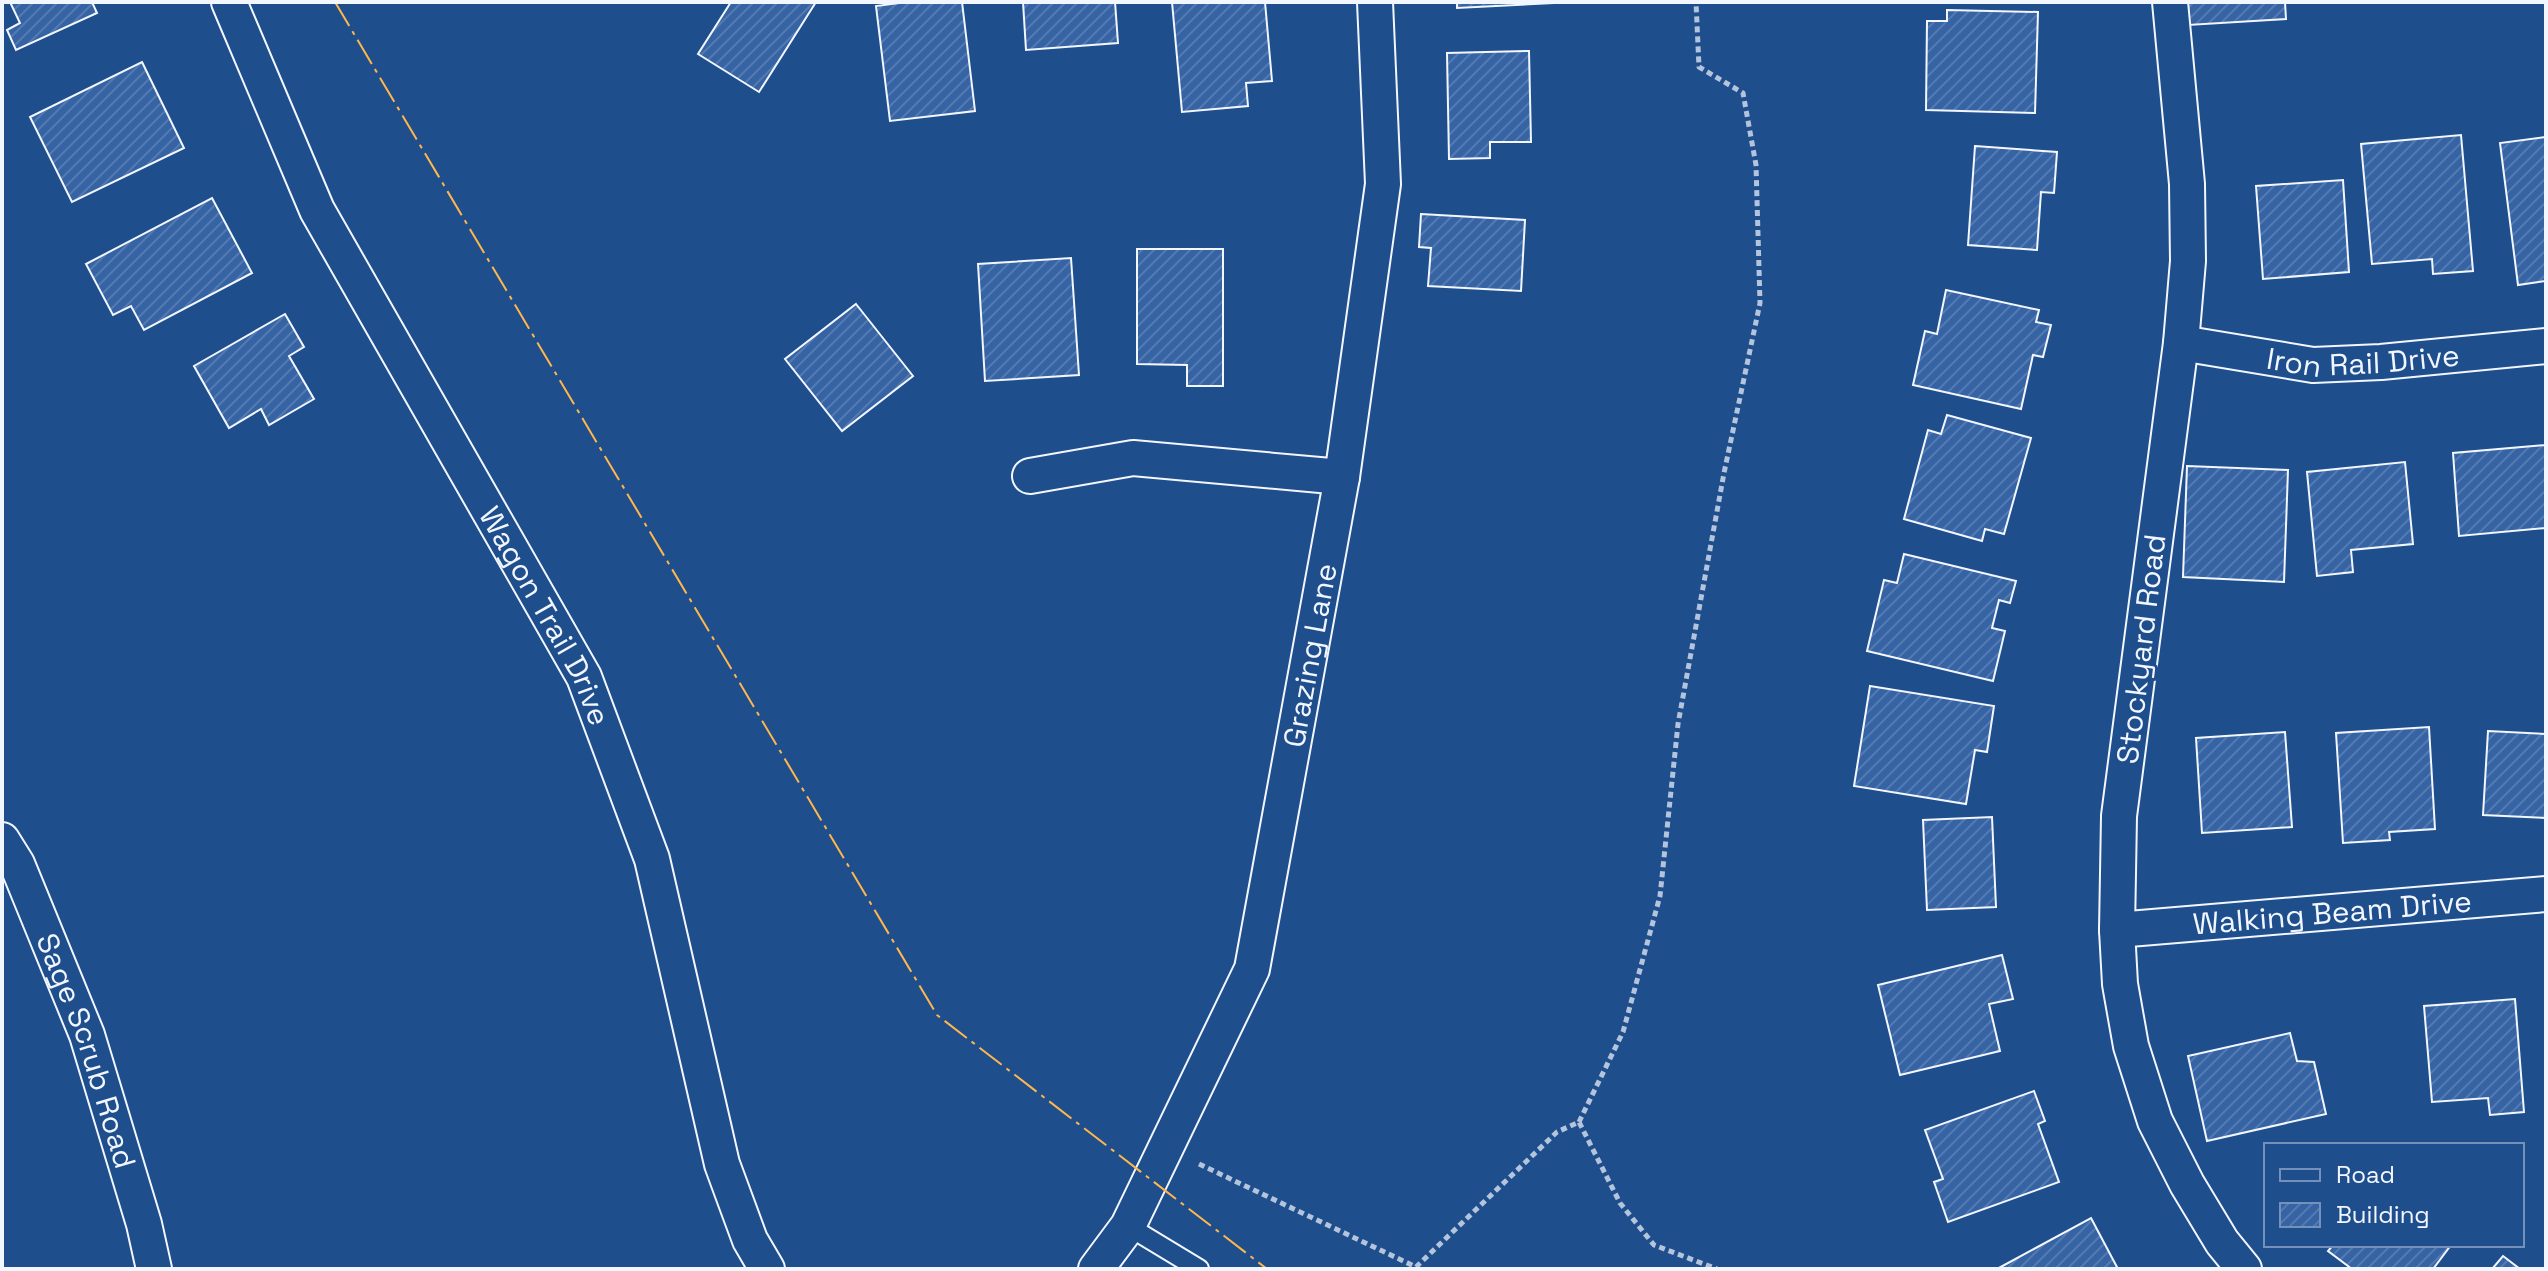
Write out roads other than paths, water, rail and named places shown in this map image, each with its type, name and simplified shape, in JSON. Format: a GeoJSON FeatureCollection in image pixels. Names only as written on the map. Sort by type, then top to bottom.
{"type":"FeatureCollection","features":[{"type":"Feature","properties":{"kind":"street","name":"Wagon Trail Drive"},"geometry":{"type":"LineString","coordinates":[[229,2],[317,210],[584,677],[652,859],[722,1164],[750,1240],[767,1269]]}},
{"type":"Feature","properties":{"kind":"street","name":"Grazing Lane"},"geometry":{"type":"LineString","coordinates":[[1096,1269],[1128,1226],[1252,969],[1342,477],[1383,184],[1375,2]]}},
{"type":"Feature","properties":{"kind":"street","name":"Stockyard Road"},"geometry":{"type":"LineString","coordinates":[[2170,2],[2187,184],[2188,261],[2181,343],[2119,816],[2117,930],[2120,984],[2131,1046],[2155,1121],[2187,1184],[2222,1242],[2244,1269]]}},
{"type":"Feature","properties":{"kind":"street","name":"Iron Rail Drive"},"geometry":{"type":"LineString","coordinates":[[2181,343],[2313,365],[2381,362],[2546,346]]}},
{"type":"Feature","properties":{"kind":"street"},"geometry":{"type":"LineString","coordinates":[[1030,476],[1133,458],[1342,477]]}},
{"type":"Feature","properties":{"kind":"street","name":"Sage Scrub Road"},"geometry":{"type":"LineString","coordinates":[[2,840],[17,864],[87,1035],[144,1224],[154,1269]]}},
{"type":"Feature","properties":{"kind":"street","name":"Walking Beam Drive"},"geometry":{"type":"LineString","coordinates":[[2117,930],[2546,894]]}},
{"type":"Feature","properties":{"kind":"lane"},"geometry":{"type":"LineString","coordinates":[[1128,1226],[1199,1269]]}}]}
